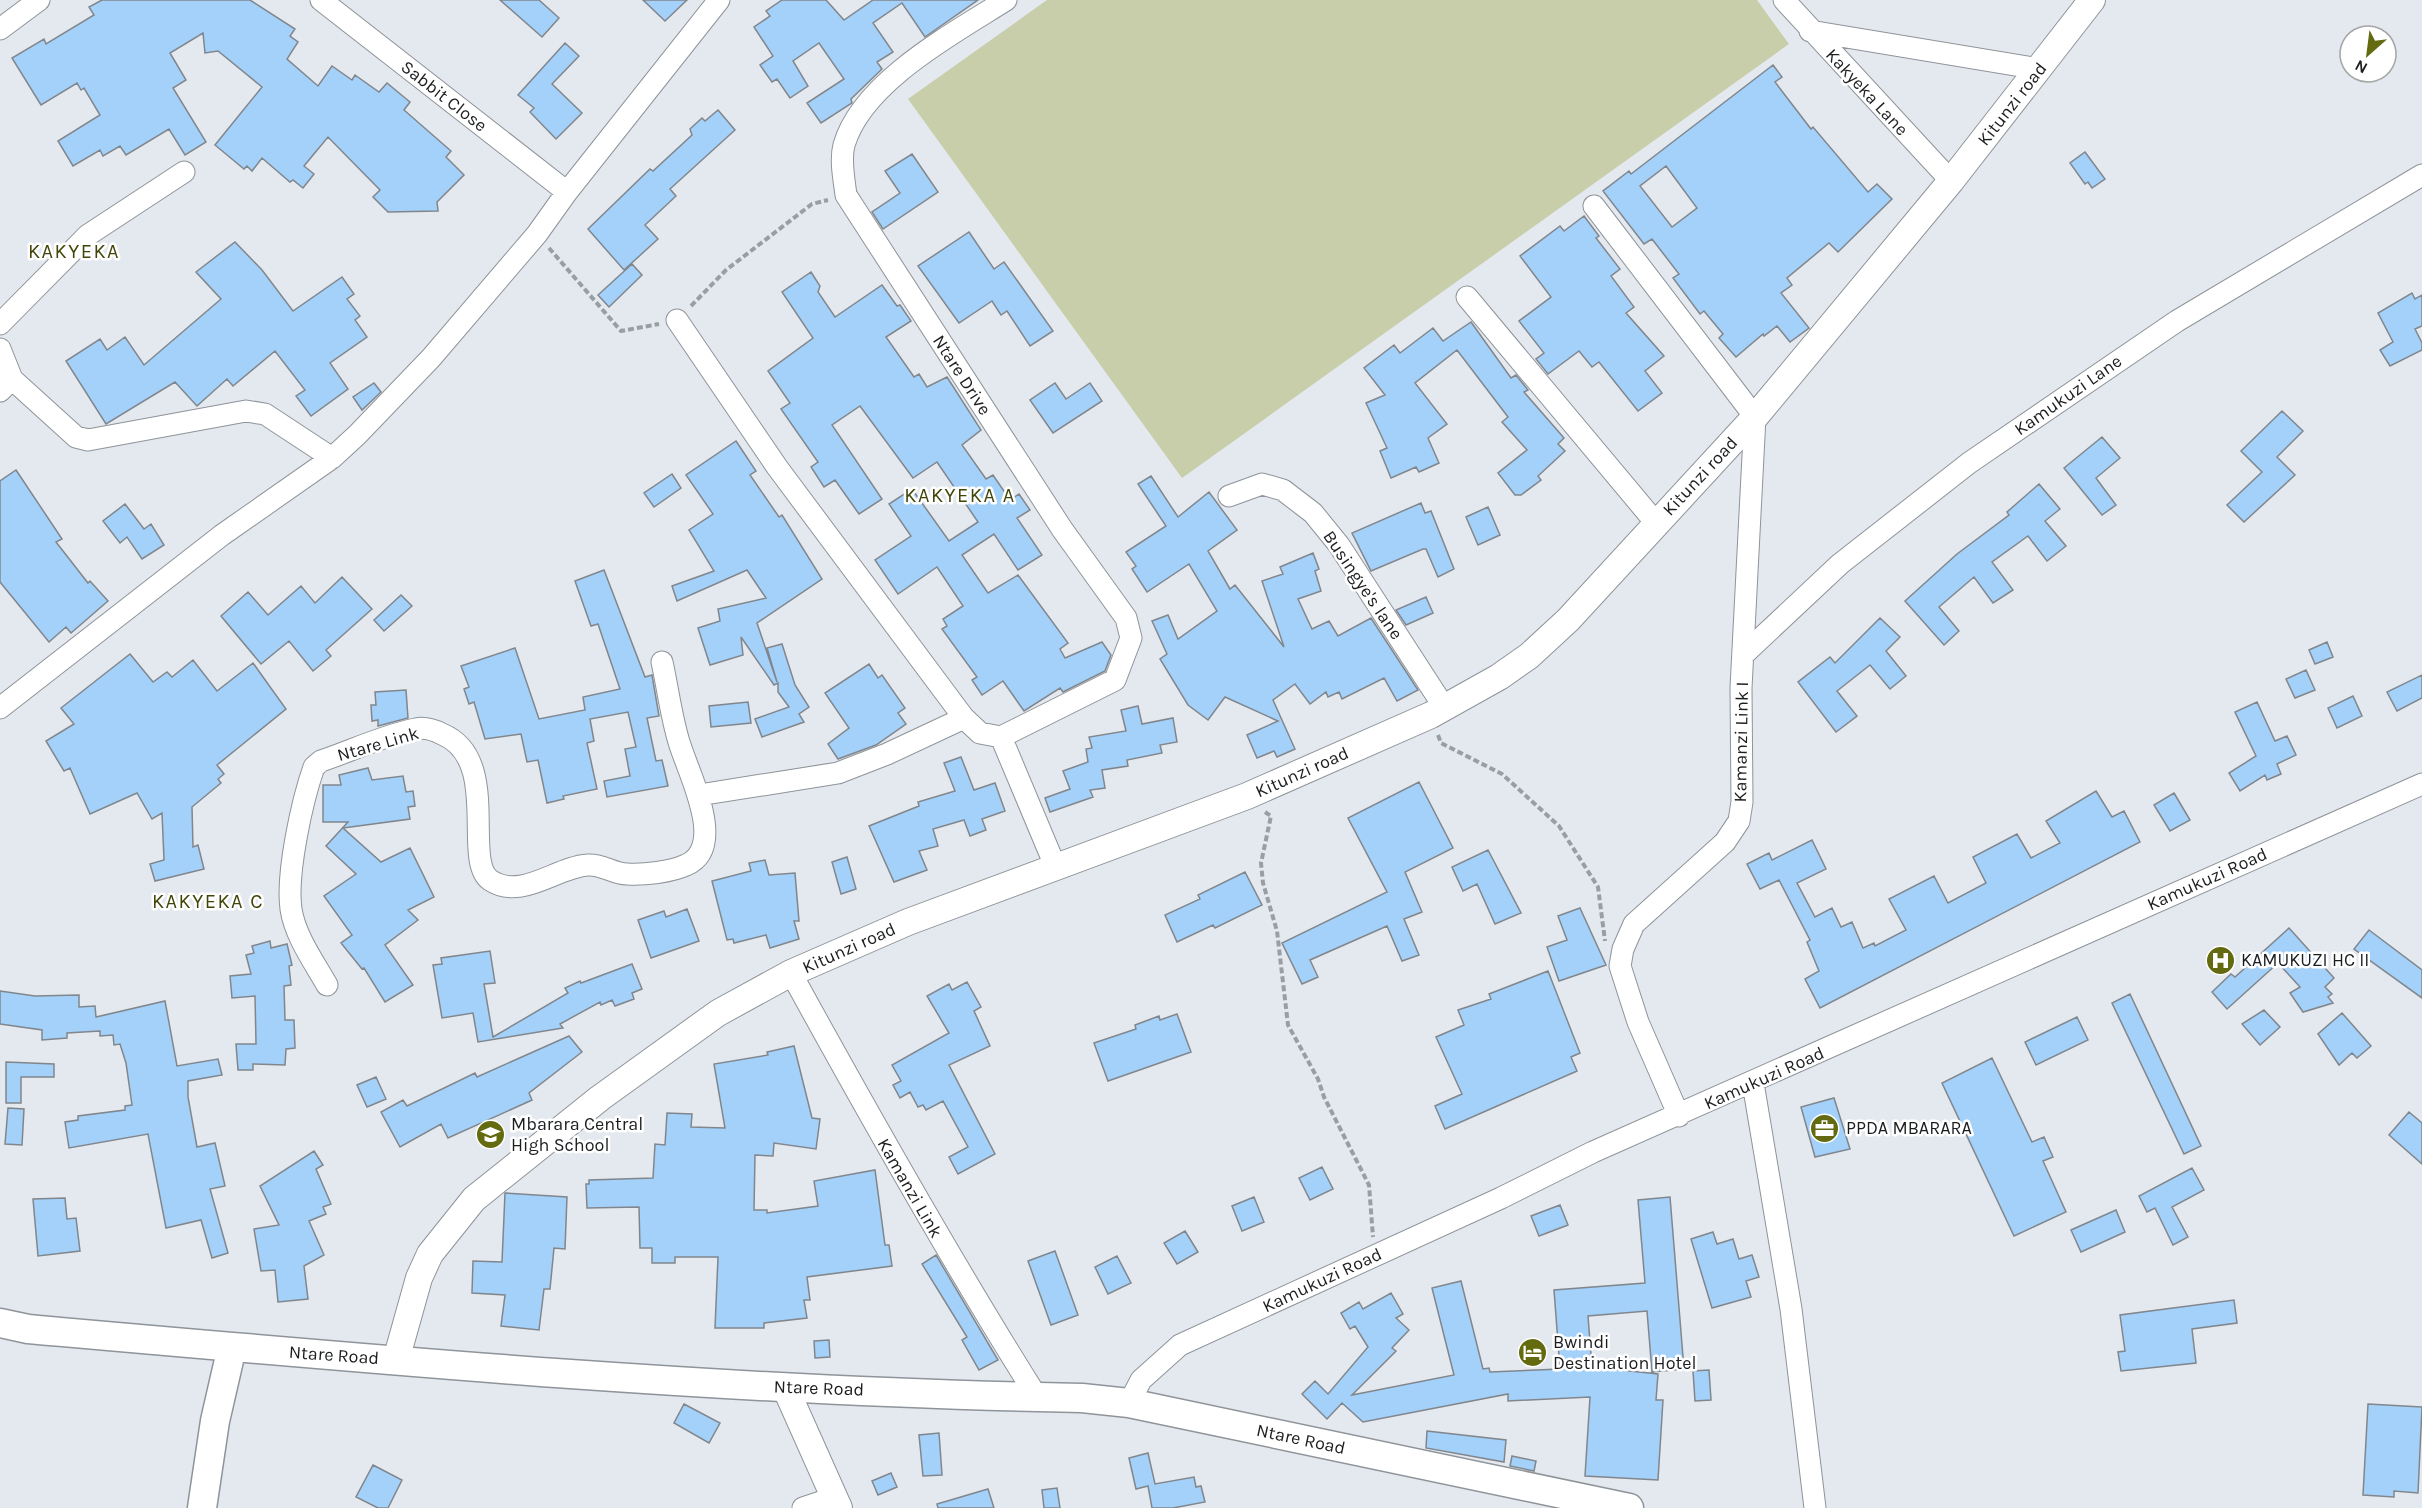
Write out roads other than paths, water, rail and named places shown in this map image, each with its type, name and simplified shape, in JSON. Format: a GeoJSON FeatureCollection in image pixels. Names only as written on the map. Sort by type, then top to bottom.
{"type":"FeatureCollection","features":[{"type":"Feature","properties":{"kind":"main road","name":"Ntare Road"},"geometry":{"type":"LineString","coordinates":[[0,1323],[27,1329],[396,1360],[784,1387],[1082,1398],[1129,1403],[1629,1508]]}},
{"type":"Feature","properties":{"kind":"main road"},"geometry":{"type":"LineString","coordinates":[[202,1508],[215,1421],[232,1347]]}},
{"type":"Feature","properties":{"kind":"street"},"geometry":{"type":"LineString","coordinates":[[0,29],[39,0]]}},
{"type":"Feature","properties":{"kind":"street","name":"Sabbit Close"},"geometry":{"type":"LineString","coordinates":[[321,0],[567,192]]}},
{"type":"Feature","properties":{"kind":"street"},"geometry":{"type":"LineString","coordinates":[[0,708],[222,535],[332,458],[431,358],[537,234],[567,192],[719,0]]}},
{"type":"Feature","properties":{"kind":"street","name":"Ntare Drive"},"geometry":{"type":"LineString","coordinates":[[1001,737],[1115,680],[1131,638],[1126,618],[1062,530],[846,195],[844,147],[852,124],[862,110],[917,57],[1006,0]]}},
{"type":"Feature","properties":{"kind":"street","name":"Kakyeka Lane"},"geometry":{"type":"LineString","coordinates":[[1784,0],[1810,31],[1951,182]]}},
{"type":"Feature","properties":{"kind":"street","name":"Kitunzi road"},"geometry":{"type":"LineString","coordinates":[[396,1360],[419,1278],[430,1254],[474,1199],[536,1147],[659,1053],[718,1013],[791,974],[908,922],[1247,796],[1438,711],[1499,677],[1529,656],[1568,620],[1755,417],[1951,182],[2092,0]]}},
{"type":"Feature","properties":{"kind":"street"},"geometry":{"type":"LineString","coordinates":[[1810,31],[2039,69]]}},
{"type":"Feature","properties":{"kind":"street"},"geometry":{"type":"LineString","coordinates":[[0,324],[88,235],[184,172]]}},
{"type":"Feature","properties":{"kind":"street","name":"Kamukuzi Lane"},"geometry":{"type":"LineString","coordinates":[[1743,655],[1839,564],[1969,463],[2177,321],[2422,175]]}},
{"type":"Feature","properties":{"kind":"street"},"geometry":{"type":"LineString","coordinates":[[1594,206],[1755,417]]}},
{"type":"Feature","properties":{"kind":"street"},"geometry":{"type":"LineString","coordinates":[[1467,297],[1656,524]]}},
{"type":"Feature","properties":{"kind":"street"},"geometry":{"type":"LineString","coordinates":[[676,320],[777,467],[963,718],[980,733],[1001,737],[1056,868]]}},
{"type":"Feature","properties":{"kind":"street"},"geometry":{"type":"LineString","coordinates":[[0,349],[6,385],[76,437],[88,440],[246,411],[265,414],[332,458]]}},
{"type":"Feature","properties":{"kind":"street","name":"Kamanzi Link I"},"geometry":{"type":"LineString","coordinates":[[1679,1116],[1638,1022],[1620,966],[1623,949],[1634,924],[1725,842],[1739,821],[1742,802],[1743,655],[1755,417]]}},
{"type":"Feature","properties":{"kind":"street","name":"Busingye's lane"},"geometry":{"type":"LineString","coordinates":[[1229,496],[1262,484],[1283,490],[1313,513],[1339,545],[1438,711]]}},
{"type":"Feature","properties":{"kind":"street","name":"Ntare Link"},"geometry":{"type":"LineString","coordinates":[[327,985],[302,941],[291,910],[292,876],[300,824],[314,767],[321,761],[417,728],[434,730],[450,737],[465,752],[474,777],[480,815],[478,862],[487,878],[499,885],[514,889],[576,866],[600,864],[626,874],[686,865],[701,854],[706,841],[699,795],[679,742],[663,662]]}},
{"type":"Feature","properties":{"kind":"street"},"geometry":{"type":"LineString","coordinates":[[699,795],[838,773],[887,754],[963,718]]}},
{"type":"Feature","properties":{"kind":"street","name":"Kamukuzi Road"},"geometry":{"type":"LineString","coordinates":[[1129,1403],[1141,1380],[1180,1345],[1502,1198],[1593,1152],[1679,1116],[2422,784]]}},
{"type":"Feature","properties":{"kind":"street","name":"Kamanzi Link"},"geometry":{"type":"LineString","coordinates":[[791,974],[882,1139],[974,1298],[1037,1397]]}},
{"type":"Feature","properties":{"kind":"street"},"geometry":{"type":"LineString","coordinates":[[1753,1083],[1791,1309],[1815,1508]]}},
{"type":"Feature","properties":{"kind":"street"},"geometry":{"type":"LineString","coordinates":[[784,1387],[836,1503],[803,1508]]}},
{"type":"Feature","properties":{"kind":"place","name":"KAMUKUZI HC II"},"geometry":{"type":"Point","coordinates":[2220,960]}},
{"type":"Feature","properties":{"kind":"place","name":"PPDA MBARARA"},"geometry":{"type":"Point","coordinates":[1825,1128]}},
{"type":"Feature","properties":{"kind":"place","name":"Mbarara Central High School"},"geometry":{"type":"Point","coordinates":[490,1134]}},
{"type":"Feature","properties":{"kind":"place","name":"Bwindi Destination Hotel"},"geometry":{"type":"Point","coordinates":[1532,1352]}},
{"type":"Feature","properties":{"kind":"district","name":"KAKYEKA"},"geometry":{"type":"Point","coordinates":[74,251]}},
{"type":"Feature","properties":{"kind":"district","name":"KAKYEKA A"},"geometry":{"type":"Point","coordinates":[960,495]}},
{"type":"Feature","properties":{"kind":"district","name":"KAKYEKA C"},"geometry":{"type":"Point","coordinates":[208,901]}}]}
